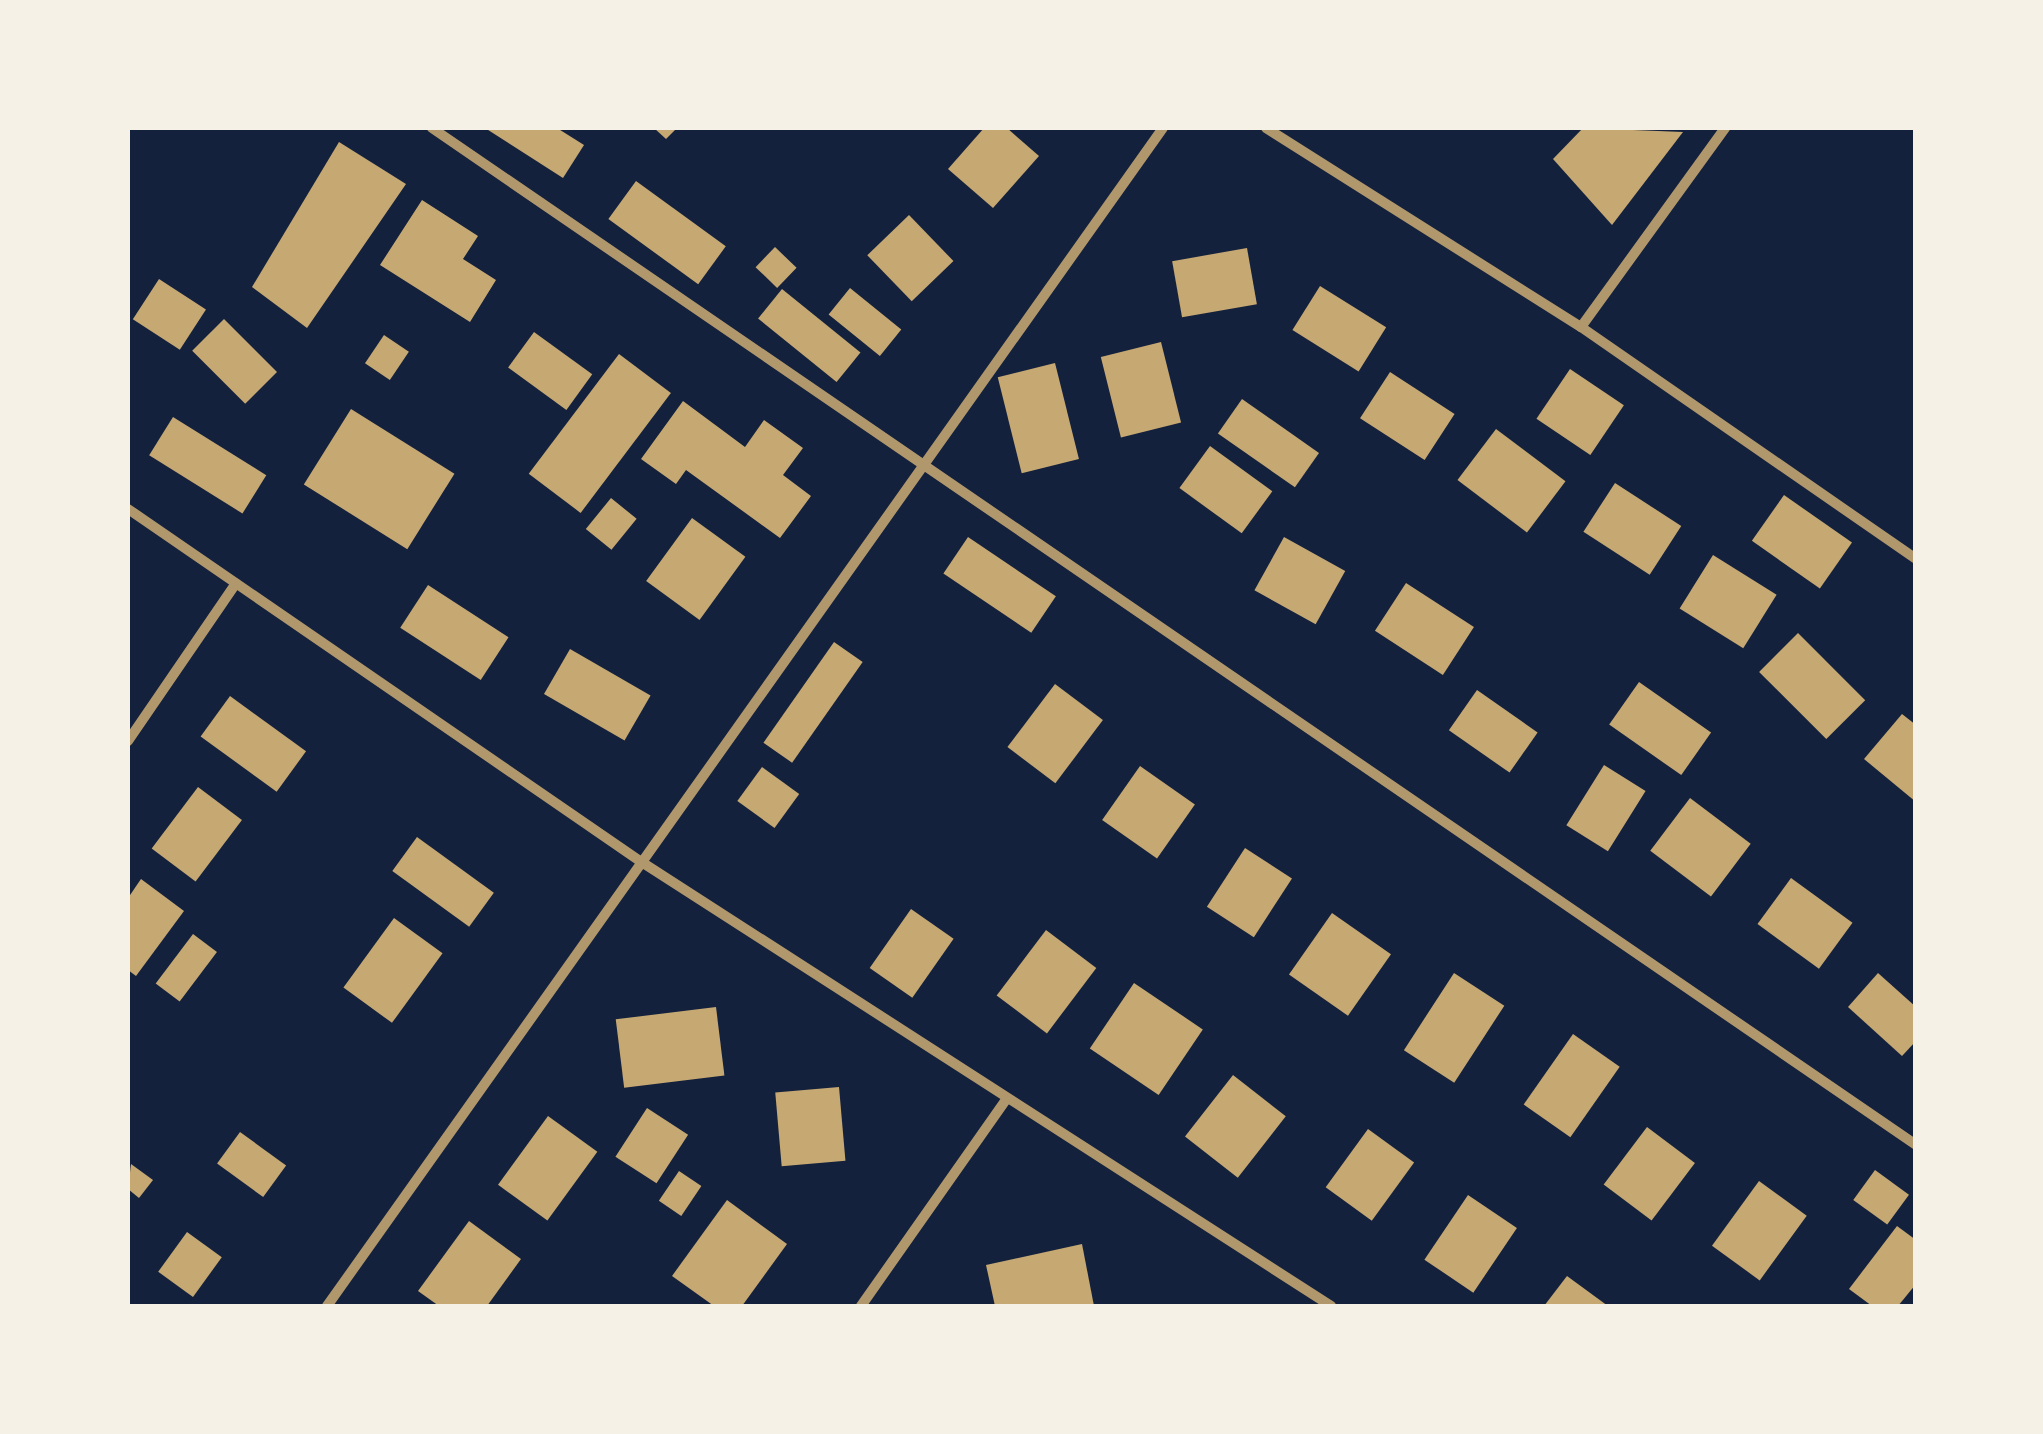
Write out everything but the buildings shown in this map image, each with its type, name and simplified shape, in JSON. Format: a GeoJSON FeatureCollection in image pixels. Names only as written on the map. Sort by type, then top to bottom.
{"type":"FeatureCollection","features":[{"type":"Feature","properties":{"kind":"street"},"geometry":{"type":"LineString","coordinates":[[432,128],[918,468],[1916,1145]]}},
{"type":"Feature","properties":{"kind":"street"},"geometry":{"type":"LineString","coordinates":[[327,1306],[918,468],[1163,128]]}},
{"type":"Feature","properties":{"kind":"street"},"geometry":{"type":"LineString","coordinates":[[1266,128],[1581,326],[1916,559]]}},
{"type":"Feature","properties":{"kind":"street"},"geometry":{"type":"LineString","coordinates":[[1581,326],[1725,128]]}},
{"type":"Feature","properties":{"kind":"street"},"geometry":{"type":"LineString","coordinates":[[128,510],[640,861],[1005,1101],[1331,1306]]}},
{"type":"Feature","properties":{"kind":"street"},"geometry":{"type":"LineString","coordinates":[[128,741],[236,583]]}},
{"type":"Feature","properties":{"kind":"street"},"geometry":{"type":"LineString","coordinates":[[861,1306],[1005,1101]]}}]}
